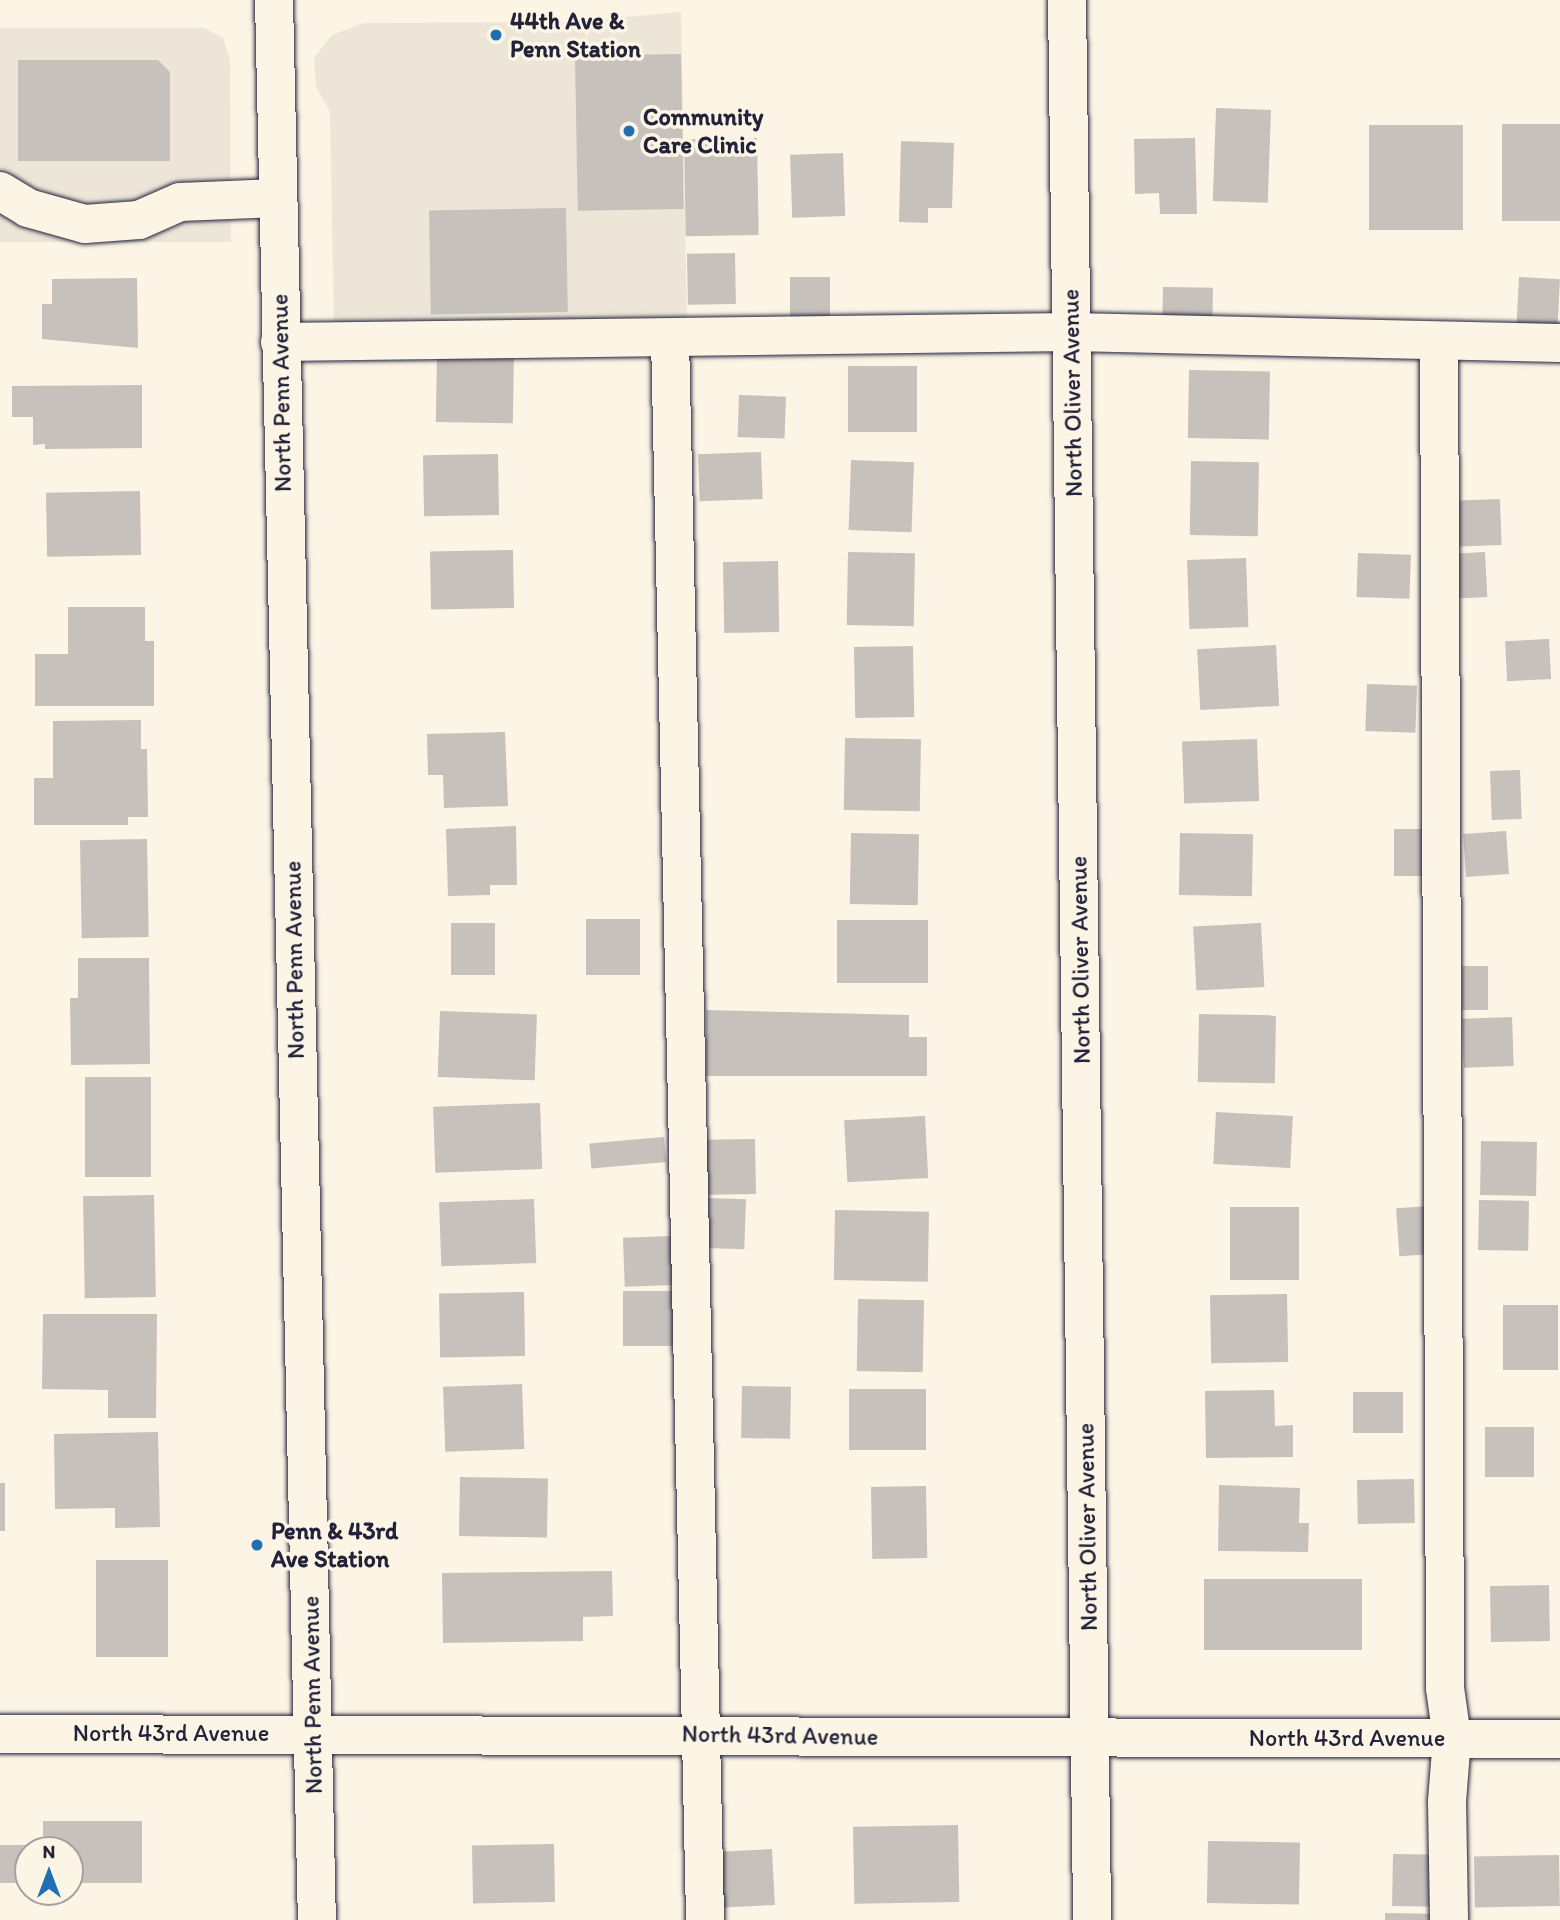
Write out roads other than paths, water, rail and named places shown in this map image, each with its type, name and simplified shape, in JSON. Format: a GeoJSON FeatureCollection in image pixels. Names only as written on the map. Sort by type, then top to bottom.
{"type":"FeatureCollection","features":[{"type":"Feature","properties":{"kind":"street","name":"North Penn Avenue"},"geometry":{"type":"LineString","coordinates":[[274,0],[279,342],[317,1920]]}},
{"type":"Feature","properties":{"kind":"street","name":"North Oliver Avenue"},"geometry":{"type":"LineString","coordinates":[[1067,0],[1092,1920]]}},
{"type":"Feature","properties":{"kind":"street"},"geometry":{"type":"LineString","coordinates":[[0,191],[28,208],[85,224],[139,220],[180,202],[278,198]]}},
{"type":"Feature","properties":{"kind":"street"},"geometry":{"type":"LineString","coordinates":[[279,342],[1072,332],[1560,343]]}},
{"type":"Feature","properties":{"kind":"street"},"geometry":{"type":"LineString","coordinates":[[670,338],[704,1734],[705,1920]]}},
{"type":"Feature","properties":{"kind":"street"},"geometry":{"type":"LineString","coordinates":[[1439,342],[1445,1688],[1452,1738],[1447,1802],[1449,1920]]}},
{"type":"Feature","properties":{"kind":"street","name":"North 43rd Avenue"},"geometry":{"type":"LineString","coordinates":[[0,1734],[314,1732],[1560,1739]]}},
{"type":"Feature","properties":{"kind":"place","name":"44th Ave & Penn Station"},"geometry":{"type":"Point","coordinates":[496,35]}},
{"type":"Feature","properties":{"kind":"place","name":"Community Care Clinic"},"geometry":{"type":"Point","coordinates":[629,131]}},
{"type":"Feature","properties":{"kind":"place","name":"Penn & 43rd Ave Station"},"geometry":{"type":"Point","coordinates":[257,1545]}}]}
